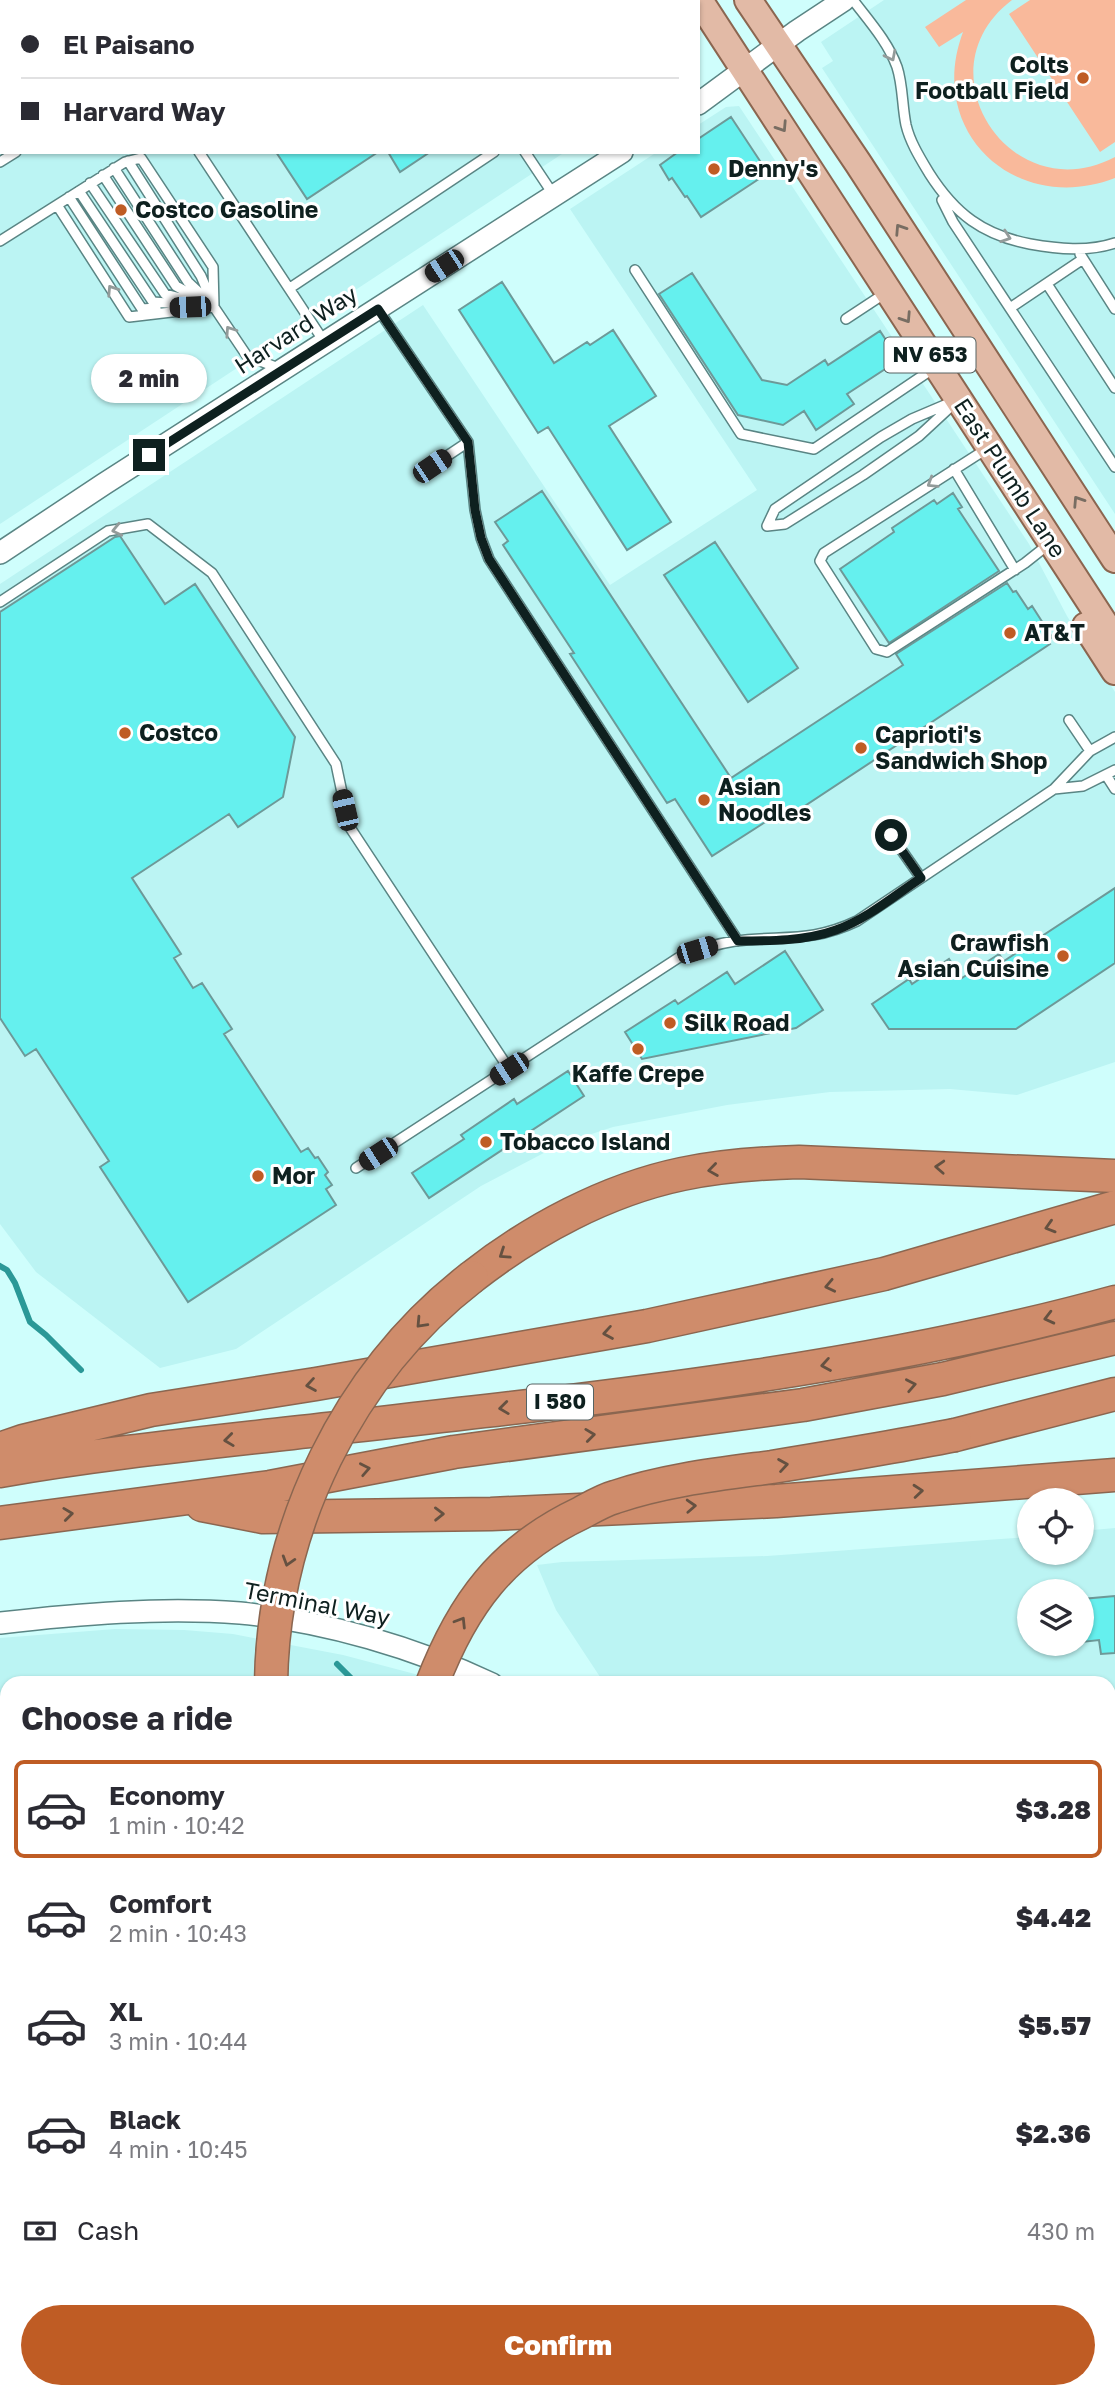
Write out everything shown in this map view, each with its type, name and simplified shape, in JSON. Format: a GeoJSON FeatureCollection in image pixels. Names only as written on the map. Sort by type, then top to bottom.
{"type":"FeatureCollection","features":[{"type":"Feature","properties":{"kind":"highway"},"geometry":{"type":"LineString","coordinates":[[271,1676],[282,1579],[307,1498],[332,1444],[363,1392],[398,1347],[428,1315],[472,1277],[523,1241],[554,1223],[613,1196],[682,1174],[769,1163],[799,1161],[1115,1176]]}},
{"type":"Feature","properties":{"kind":"highway"},"geometry":{"type":"LineString","coordinates":[[0,1449],[151,1410],[647,1326],[884,1274],[1115,1206]]}},
{"type":"Feature","properties":{"kind":"highway","name":"I 580"},"geometry":{"type":"LineString","coordinates":[[0,1471],[160,1448],[740,1379],[919,1347],[1115,1302]]}},
{"type":"Feature","properties":{"kind":"highway","name":"I 580"},"geometry":{"type":"LineString","coordinates":[[0,1523],[270,1487],[454,1452],[803,1405],[970,1373],[1115,1338]]}},
{"type":"Feature","properties":{"kind":"highway"},"geometry":{"type":"LineString","coordinates":[[436,1676],[459,1623],[507,1561],[532,1539],[552,1527],[614,1497],[691,1479],[955,1435],[1115,1394]]}},
{"type":"Feature","properties":{"kind":"highway"},"geometry":{"type":"LineString","coordinates":[[177,1500],[263,1517],[379,1517],[776,1501],[1115,1475]]}},
{"type":"Feature","properties":{"kind":"main road","name":"East Plumb Lane"},"geometry":{"type":"LineString","coordinates":[[748,0],[858,163],[1115,559]]}},
{"type":"Feature","properties":{"kind":"main road","name":"East Plumb Lane"},"geometry":{"type":"LineString","coordinates":[[700,2],[1115,640]]}},
{"type":"Feature","properties":{"kind":"main road"},"geometry":{"type":"LineString","coordinates":[[1057,552],[1079,616],[1115,671]]}},
{"type":"Feature","properties":{"kind":"street"},"geometry":{"type":"LineString","coordinates":[[700,103],[844,0]]}},
{"type":"Feature","properties":{"kind":"street","name":"Harvard Way"},"geometry":{"type":"LineString","coordinates":[[0,553],[619,154]]}},
{"type":"Feature","properties":{"kind":"street","name":"Terminal Way"},"geometry":{"type":"LineString","coordinates":[[0,1623],[110,1614],[200,1611],[243,1614],[299,1622],[387,1643],[474,1676]]}},
{"type":"Feature","properties":{"kind":"lane"},"geometry":{"type":"LineString","coordinates":[[853,0],[876,30],[897,68],[910,137],[953,222],[1115,467]]}},
{"type":"Feature","properties":{"kind":"lane"},"geometry":{"type":"LineString","coordinates":[[200,154],[325,343]]}},
{"type":"Feature","properties":{"kind":"lane"},"geometry":{"type":"LineString","coordinates":[[290,288],[491,154]]}},
{"type":"Feature","properties":{"kind":"lane"},"geometry":{"type":"LineString","coordinates":[[526,154],[554,196]]}},
{"type":"Feature","properties":{"kind":"lane"},"geometry":{"type":"LineString","coordinates":[[0,241],[114,168],[141,158],[213,267],[214,307]]}},
{"type":"Feature","properties":{"kind":"lane"},"geometry":{"type":"LineString","coordinates":[[128,161],[201,275],[214,307],[247,356],[283,370]]}},
{"type":"Feature","properties":{"kind":"lane"},"geometry":{"type":"LineString","coordinates":[[925,167],[958,211],[977,224],[1018,242],[1055,248],[1091,248],[1115,243]]}},
{"type":"Feature","properties":{"kind":"lane"},"geometry":{"type":"LineString","coordinates":[[114,168],[188,282],[214,307]]}},
{"type":"Feature","properties":{"kind":"lane"},"geometry":{"type":"LineString","coordinates":[[103,175],[176,286],[214,307]]}},
{"type":"Feature","properties":{"kind":"lane"},"geometry":{"type":"LineString","coordinates":[[90,183],[165,294],[214,307]]}},
{"type":"Feature","properties":{"kind":"lane"},"geometry":{"type":"LineString","coordinates":[[79,191],[153,302],[214,307]]}},
{"type":"Feature","properties":{"kind":"lane"},"geometry":{"type":"LineString","coordinates":[[69,197],[142,309],[214,307]]}},
{"type":"Feature","properties":{"kind":"lane"},"geometry":{"type":"LineString","coordinates":[[57,205],[129,317],[214,307]]}},
{"type":"Feature","properties":{"kind":"lane"},"geometry":{"type":"LineString","coordinates":[[1077,248],[1115,309]]}},
{"type":"Feature","properties":{"kind":"lane"},"geometry":{"type":"LineString","coordinates":[[1010,308],[1083,259]]}},
{"type":"Feature","properties":{"kind":"lane"},"geometry":{"type":"LineString","coordinates":[[635,270],[741,434],[814,449],[937,366]]}},
{"type":"Feature","properties":{"kind":"lane"},"geometry":{"type":"LineString","coordinates":[[1047,284],[1115,388]]}},
{"type":"Feature","properties":{"kind":"lane"},"geometry":{"type":"LineString","coordinates":[[846,319],[889,291]]}},
{"type":"Feature","properties":{"kind":"lane"},"geometry":{"type":"LineString","coordinates":[[378,309],[468,442],[475,510],[489,559],[738,941]]}},
{"type":"Feature","properties":{"kind":"lane"},"geometry":{"type":"LineString","coordinates":[[959,399],[919,436],[863,475],[785,524],[767,526],[775,509],[881,437],[912,419],[959,399]]}},
{"type":"Feature","properties":{"kind":"lane"},"geometry":{"type":"LineString","coordinates":[[432,466],[468,442]]}},
{"type":"Feature","properties":{"kind":"lane"},"geometry":{"type":"LineString","coordinates":[[989,447],[824,553],[820,561],[876,649],[887,652],[1015,570],[1057,552]]}},
{"type":"Feature","properties":{"kind":"lane"},"geometry":{"type":"LineString","coordinates":[[954,469],[1015,570]]}},
{"type":"Feature","properties":{"kind":"lane"},"geometry":{"type":"LineString","coordinates":[[0,602],[108,531],[148,524],[212,573],[336,764],[349,827],[509,1069]]}},
{"type":"Feature","properties":{"kind":"lane"},"geometry":{"type":"LineString","coordinates":[[1069,720],[1090,751]]}},
{"type":"Feature","properties":{"kind":"lane"},"geometry":{"type":"LineString","coordinates":[[356,1168],[678,958],[713,945],[798,938],[839,930],[858,921],[1054,789],[1090,751],[1115,737]]}},
{"type":"Feature","properties":{"kind":"lane"},"geometry":{"type":"LineString","coordinates":[[1054,789],[1083,786],[1110,772],[1115,789]]}},
{"type":"Feature","properties":{"kind":"lane"},"geometry":{"type":"LineString","coordinates":[[891,835],[921,878]]}},
{"type":"Feature","properties":{"kind":"shaded area"},"geometry":{"type":"Polygon","coordinates":[[[884,0],[1115,0],[1115,514],[822,68],[833,61],[821,42],[884,0]]]}},
{"type":"Feature","properties":{"kind":"shaded area"},"geometry":{"type":"Polygon","coordinates":[[[966,0],[1012,0],[985,29],[974,62],[976,95],[989,125],[1012,150],[1042,166],[1077,169],[1115,157],[1115,178],[1079,187],[1045,185],[1014,175],[988,157],[969,133],[957,103],[955,69],[963,32],[939,47],[925,27],[966,0]]]}},
{"type":"Feature","properties":{"kind":"shaded area","name":"Colts Football Field"},"geometry":{"type":"Polygon","coordinates":[[[1030,0],[1115,0],[1115,142],[1100,152],[1009,14],[1030,0]]]}},
{"type":"Feature","properties":{"kind":"shaded area"},"geometry":{"type":"Polygon","coordinates":[[[739,106],[1029,544],[1067,616],[1115,692],[1115,1062],[1017,1095],[950,1089],[830,1092],[727,1105],[613,1127],[561,1144],[481,1186],[236,1349],[160,1368],[36,1272],[0,1224],[0,584],[423,305],[610,585],[757,490],[570,209],[654,154],[700,154],[700,124],[726,107],[739,106]]]}},
{"type":"Feature","properties":{"kind":"shaded area"},"geometry":{"type":"Polygon","coordinates":[[[0,154],[562,154],[0,524],[0,154]]]}},
{"type":"Feature","properties":{"kind":"shaded area"},"geometry":{"type":"Polygon","coordinates":[[[1115,1528],[1115,1676],[599,1676],[556,1610],[537,1565],[767,1556],[1017,1538],[1017,1565],[1094,1565],[1094,1530],[1115,1528]]]}},
{"type":"Feature","properties":{"kind":"shaded area"},"geometry":{"type":"Polygon","coordinates":[[[115,1629],[233,1634],[343,1655],[422,1676],[0,1676],[0,1638],[115,1629]]]}},
{"type":"Feature","properties":{"kind":"building","name":"Denny's"},"geometry":{"type":"Polygon","coordinates":[[[731,117],[768,173],[701,217],[672,178],[669,180],[660,165],[675,154],[700,154],[700,138],[731,117]]]}},
{"type":"Feature","properties":{"kind":"building"},"geometry":{"type":"Polygon","coordinates":[[[277,154],[375,154],[307,199],[277,154]]]}},
{"type":"Feature","properties":{"kind":"building"},"geometry":{"type":"Polygon","coordinates":[[[389,154],[427,154],[400,172],[389,154]]]}},
{"type":"Feature","properties":{"kind":"building"},"geometry":{"type":"Polygon","coordinates":[[[692,273],[762,380],[787,385],[825,360],[828,365],[880,331],[899,360],[847,394],[854,404],[816,430],[804,411],[783,425],[738,415],[659,294],[692,273]]]}},
{"type":"Feature","properties":{"kind":"building"},"geometry":{"type":"Polygon","coordinates":[[[502,282],[554,363],[587,342],[590,345],[613,330],[656,396],[609,426],[671,522],[627,550],[548,427],[538,433],[459,310],[502,282]]]}},
{"type":"Feature","properties":{"kind":"building"},"geometry":{"type":"Polygon","coordinates":[[[542,491],[731,778],[903,665],[896,654],[1007,583],[1028,609],[1032,606],[1052,637],[1048,641],[1050,644],[788,817],[781,812],[712,856],[675,799],[667,803],[503,545],[508,541],[495,522],[542,491]]]}},
{"type":"Feature","properties":{"kind":"building"},"geometry":{"type":"Polygon","coordinates":[[[953,493],[962,507],[958,509],[999,571],[889,643],[840,569],[894,532],[892,528],[934,500],[937,504],[953,493]]]}},
{"type":"Feature","properties":{"kind":"building"},"geometry":{"type":"Polygon","coordinates":[[[120,536],[165,604],[195,584],[295,737],[283,797],[238,827],[229,814],[132,878],[181,954],[174,958],[193,988],[202,983],[232,1029],[224,1034],[301,1152],[308,1148],[328,1172],[325,1175],[332,1185],[326,1189],[336,1205],[188,1302],[100,1167],[109,1161],[36,1049],[25,1056],[0,1018],[0,612],[120,536]]]}},
{"type":"Feature","properties":{"kind":"building"},"geometry":{"type":"Polygon","coordinates":[[[715,542],[798,668],[748,702],[664,575],[715,542]]]}},
{"type":"Feature","properties":{"kind":"building","name":"Crawfish Asian Cuisine"},"geometry":{"type":"Polygon","coordinates":[[[1115,888],[1115,963],[1016,1029],[889,1029],[872,1004],[909,979],[912,984],[949,959],[962,978],[999,954],[1004,961],[1115,888]]]}},
{"type":"Feature","properties":{"kind":"building"},"geometry":{"type":"Polygon","coordinates":[[[785,951],[823,1010],[796,1028],[642,1059],[625,1032],[675,1000],[678,1004],[727,972],[735,984],[785,951]]]}},
{"type":"Feature","properties":{"kind":"building"},"geometry":{"type":"Polygon","coordinates":[[[568,1071],[584,1096],[429,1198],[412,1173],[464,1139],[461,1135],[514,1099],[517,1104],[568,1071]]]}},
{"type":"Feature","properties":{"kind":"building"},"geometry":{"type":"Polygon","coordinates":[[[1115,1596],[1115,1653],[1101,1654],[1099,1640],[1094,1641],[1094,1598],[1115,1596]]]}},
{"type":"Feature","properties":{"kind":"waterway"},"geometry":{"type":"LineString","coordinates":[[0,1266],[7,1270],[15,1283],[30,1322],[81,1370]]}},
{"type":"Feature","properties":{"kind":"waterway"},"geometry":{"type":"LineString","coordinates":[[337,1664],[349,1676]]}},
{"type":"Feature","properties":{"kind":"place","name":"Colts Football Field"},"geometry":{"type":"Point","coordinates":[1083,78]}},
{"type":"Feature","properties":{"kind":"place","name":"Denny's"},"geometry":{"type":"Point","coordinates":[714,169]}},
{"type":"Feature","properties":{"kind":"place","name":"Costco Gasoline"},"geometry":{"type":"Point","coordinates":[121,210]}},
{"type":"Feature","properties":{"kind":"place","name":"AT&T"},"geometry":{"type":"Point","coordinates":[1010,633]}},
{"type":"Feature","properties":{"kind":"place","name":"Costco"},"geometry":{"type":"Point","coordinates":[125,733]}},
{"type":"Feature","properties":{"kind":"place","name":"Caprioti's Sandwich Shop"},"geometry":{"type":"Point","coordinates":[861,748]}},
{"type":"Feature","properties":{"kind":"place","name":"Asian Noodles"},"geometry":{"type":"Point","coordinates":[704,800]}},
{"type":"Feature","properties":{"kind":"place","name":"Crawfish Asian Cuisine"},"geometry":{"type":"Point","coordinates":[1063,956]}},
{"type":"Feature","properties":{"kind":"place","name":"Silk Road"},"geometry":{"type":"Point","coordinates":[670,1023]}},
{"type":"Feature","properties":{"kind":"place","name":"Kaffe Crepe"},"geometry":{"type":"Point","coordinates":[638,1049]}},
{"type":"Feature","properties":{"kind":"place","name":"Tobacco Island"},"geometry":{"type":"Point","coordinates":[486,1142]}},
{"type":"Feature","properties":{"kind":"place","name":"Mor"},"geometry":{"type":"Point","coordinates":[258,1176]}},
{"type":"Feature","properties":{"kind":"route"},"geometry":{"type":"LineString","coordinates":[[149,455],[378,309],[468,442],[475,510],[489,559],[738,941],[798,938],[839,930],[858,921],[921,878],[891,835]]}}]}
